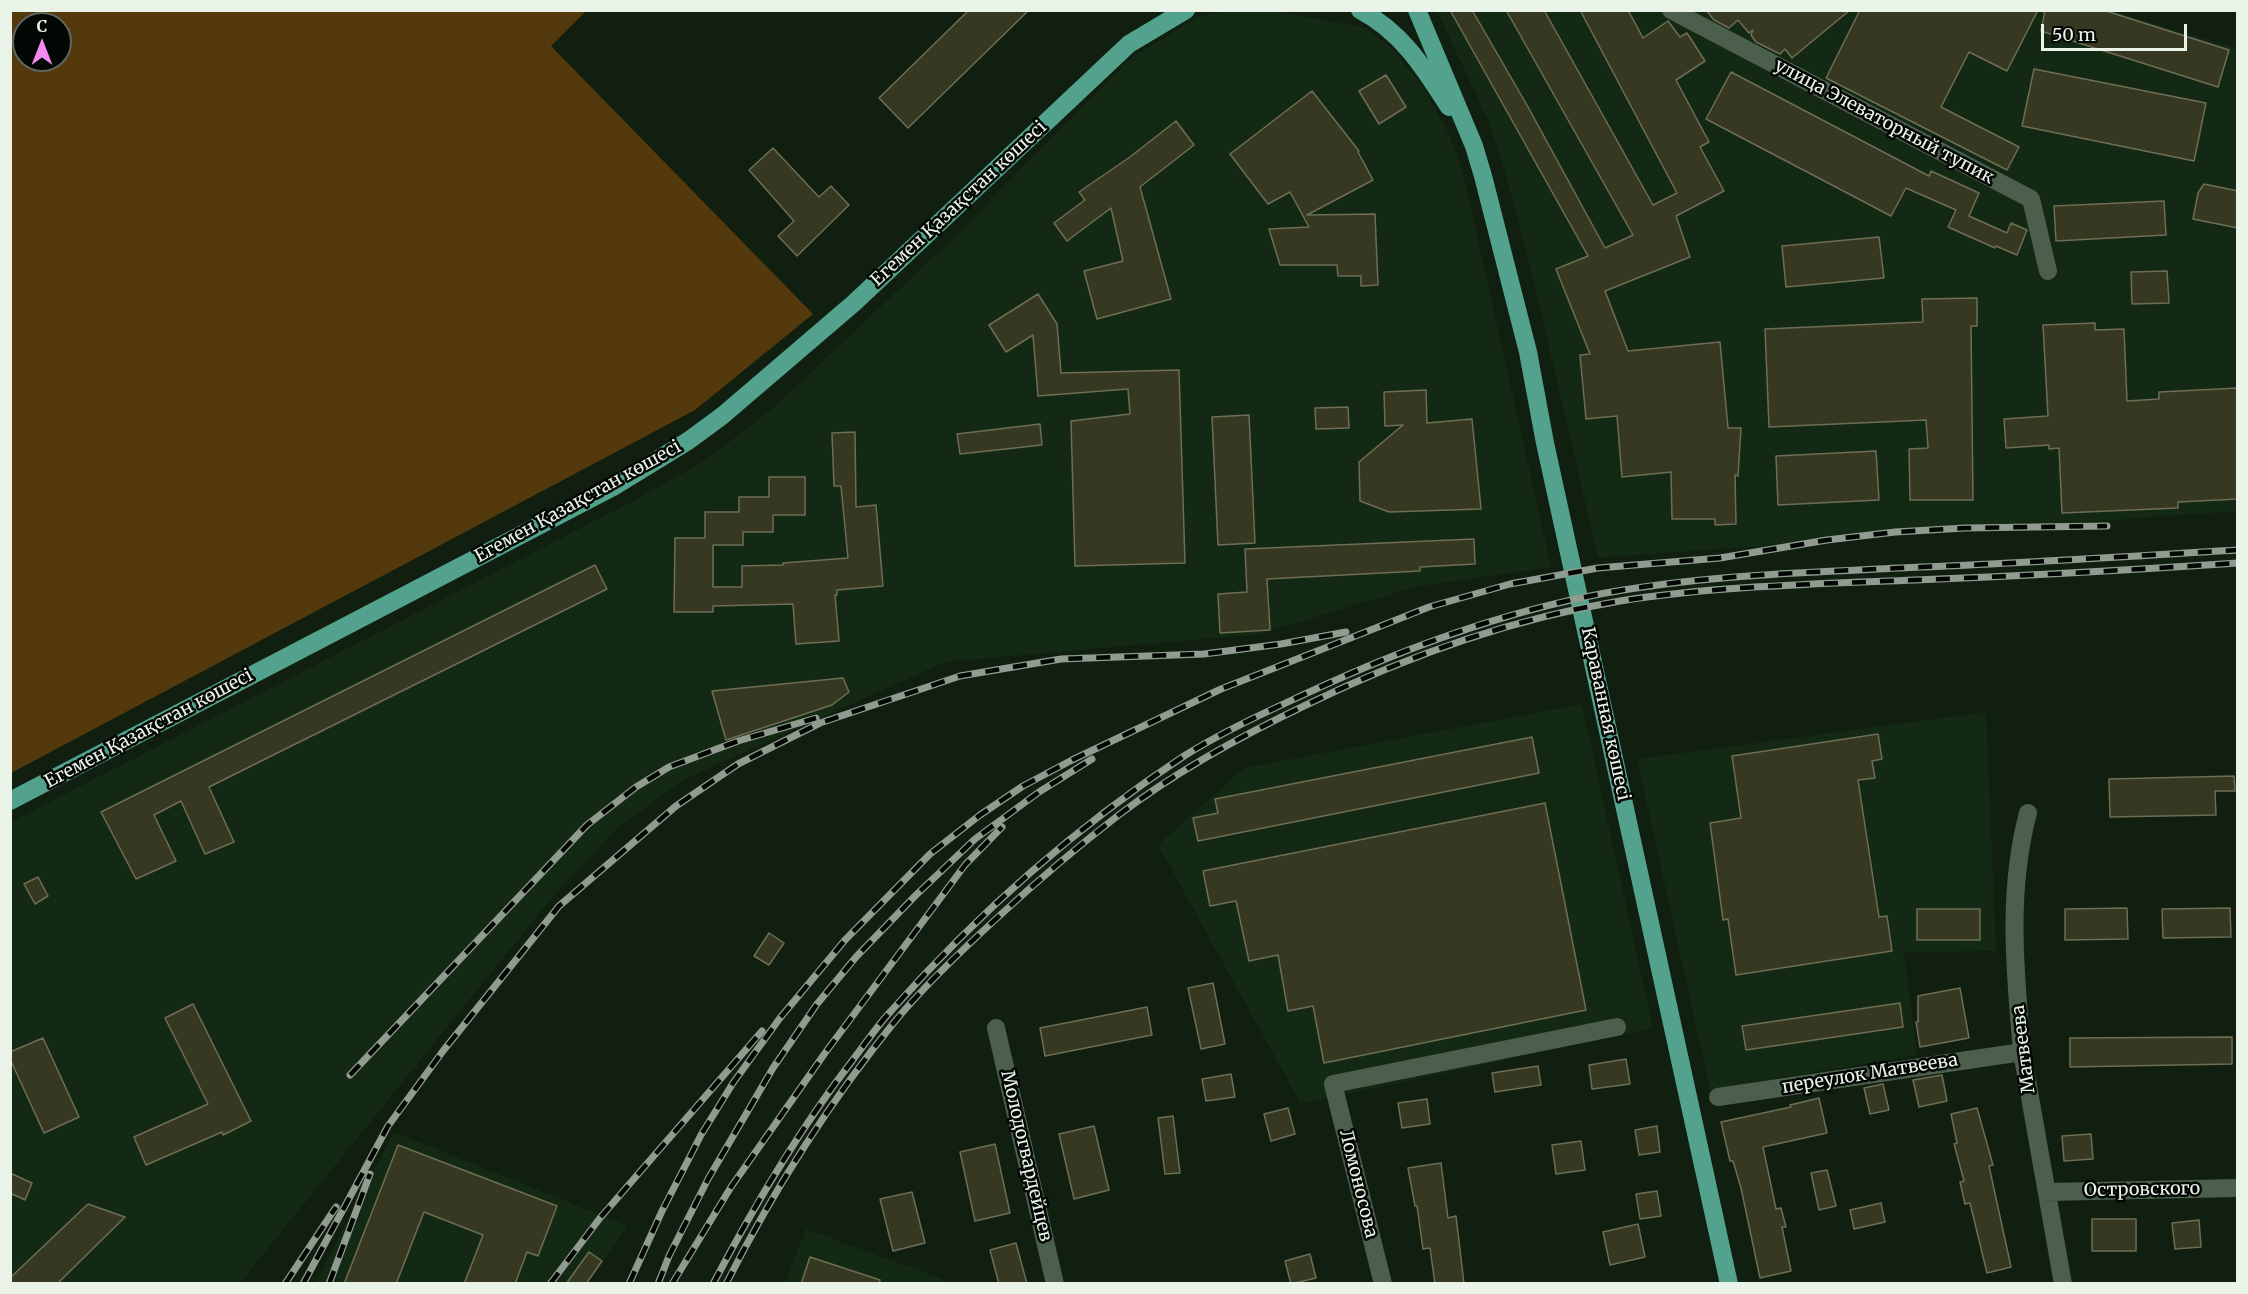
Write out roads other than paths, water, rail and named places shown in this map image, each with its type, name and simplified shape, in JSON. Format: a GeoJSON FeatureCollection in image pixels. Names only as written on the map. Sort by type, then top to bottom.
{"type":"FeatureCollection","features":[{"type":"Feature","properties":{"kind":"main road"},"geometry":{"type":"LineString","coordinates":[[1129,44],[1157,10]]}},
{"type":"Feature","properties":{"kind":"main road","name":"Егемен Қазақстан көшесі"},"geometry":{"type":"LineString","coordinates":[[10,801],[613,487],[688,441],[722,416],[854,303],[1129,44],[1186,10]]}},
{"type":"Feature","properties":{"kind":"main road","name":"Караванная көшесі"},"geometry":{"type":"LineString","coordinates":[[1360,10],[1387,27],[1415,56],[1474,146]]}},
{"type":"Feature","properties":{"kind":"main road","name":"Караванная көшесі"},"geometry":{"type":"LineString","coordinates":[[1417,10],[1474,146],[1528,352],[1545,443],[1729,1284]]}},
{"type":"Feature","properties":{"kind":"street","name":"улица Элеваторный тупик"},"geometry":{"type":"LineString","coordinates":[[1671,10],[2031,199],[2048,271]]}},
{"type":"Feature","properties":{"kind":"street","name":"Матвеева"},"geometry":{"type":"LineString","coordinates":[[2028,813],[2020,843],[2014,898],[2022,1052],[2063,1284]]}},
{"type":"Feature","properties":{"kind":"street","name":"Молодогвардейцев"},"geometry":{"type":"LineString","coordinates":[[996,1028],[1055,1284]]}},
{"type":"Feature","properties":{"kind":"street","name":"Ломоносова"},"geometry":{"type":"LineString","coordinates":[[1383,1284],[1333,1084],[1617,1028]]}},
{"type":"Feature","properties":{"kind":"street","name":"переулок Матвеева"},"geometry":{"type":"LineString","coordinates":[[1718,1097],[2022,1052]]}},
{"type":"Feature","properties":{"kind":"street","name":"Островского"},"geometry":{"type":"LineString","coordinates":[[2047,1192],[2238,1188]]}},
{"type":"Feature","properties":{"kind":"railway"},"geometry":{"type":"LineString","coordinates":[[629,1284],[662,1211],[701,1135],[733,1083],[780,1018],[845,940],[930,854],[980,815],[1023,786],[1072,760],[1221,689],[1429,607],[1510,584],[1598,568],[1720,558],[1827,540],[1895,532],[1965,528],[2107,526]]}},
{"type":"Feature","properties":{"kind":"railway"},"geometry":{"type":"LineString","coordinates":[[713,1284],[744,1226],[813,1114],[881,1023],[924,975],[993,906],[1105,812],[1184,756],[1259,716],[1382,660],[1460,631],[1541,607],[1623,590],[1697,580],[1771,574],[2238,550]]}},
{"type":"Feature","properties":{"kind":"railway"},"geometry":{"type":"LineString","coordinates":[[726,1284],[783,1181],[848,1082],[920,993],[984,930],[1072,852],[1164,783],[1258,729],[1343,687],[1420,656],[1498,629],[1579,609],[1656,596],[1767,586],[2036,575],[2238,563]]}},
{"type":"Feature","properties":{"kind":"railway"},"geometry":{"type":"LineString","coordinates":[[303,1284],[388,1126],[443,1051],[559,906],[676,806],[738,764],[820,723],[960,676],[1061,659],[1204,654],[1281,644],[1346,632]]}},
{"type":"Feature","properties":{"kind":"railway"},"geometry":{"type":"LineString","coordinates":[[350,1075],[587,825],[636,787],[669,767],[738,741],[816,718]]}},
{"type":"Feature","properties":{"kind":"railway"},"geometry":{"type":"LineString","coordinates":[[658,1284],[669,1256],[708,1179],[773,1068],[817,1004],[856,957],[975,839],[1039,792],[1092,759]]}},
{"type":"Feature","properties":{"kind":"railway"},"geometry":{"type":"LineString","coordinates":[[672,1284],[731,1187],[825,1053],[965,865],[1002,827]]}},
{"type":"Feature","properties":{"kind":"railway"},"geometry":{"type":"LineString","coordinates":[[550,1284],[600,1218],[762,1031]]}},
{"type":"Feature","properties":{"kind":"railway"},"geometry":{"type":"LineString","coordinates":[[329,1284],[370,1174]]}},
{"type":"Feature","properties":{"kind":"railway"},"geometry":{"type":"LineString","coordinates":[[285,1284],[336,1207]]}}]}
